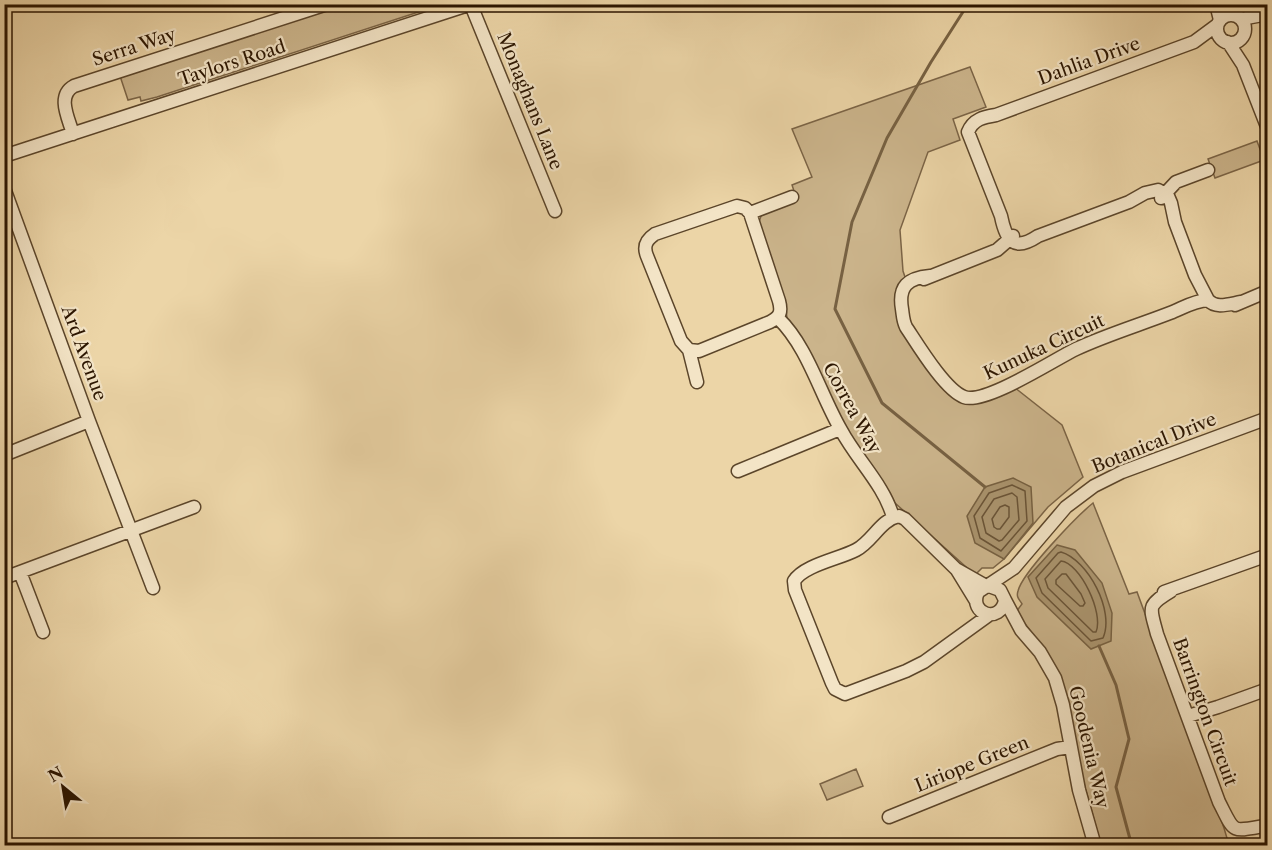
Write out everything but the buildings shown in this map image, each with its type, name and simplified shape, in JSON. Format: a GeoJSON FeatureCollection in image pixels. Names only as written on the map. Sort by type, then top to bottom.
{"type":"FeatureCollection","features":[{"type":"Feature","properties":{"kind":"street","name":"Serra Way"},"geometry":{"type":"LineString","coordinates":[[73,134],[64,98],[66,91],[74,86],[327,4]]}},
{"type":"Feature","properties":{"kind":"street"},"geometry":{"type":"LineString","coordinates":[[1216,4],[1219,22],[1217,33],[1243,65],[1268,129]]}},
{"type":"Feature","properties":{"kind":"street","name":"Taylors Road"},"geometry":{"type":"LineString","coordinates":[[4,156],[471,5]]}},
{"type":"Feature","properties":{"kind":"street","name":"Monaghans Lane"},"geometry":{"type":"LineString","coordinates":[[471,5],[555,211]]}},
{"type":"Feature","properties":{"kind":"street"},"geometry":{"type":"LineString","coordinates":[[1219,22],[1227,15],[1238,21],[1264,15]]}},
{"type":"Feature","properties":{"kind":"street"},"geometry":{"type":"LineString","coordinates":[[1225,40],[1235,41],[1238,21]]}},
{"type":"Feature","properties":{"kind":"street"},"geometry":{"type":"LineString","coordinates":[[1238,21],[1243,65]]}},
{"type":"Feature","properties":{"kind":"street","name":"Dahlia Drive"},"geometry":{"type":"LineString","coordinates":[[1194,42],[1219,22]]}},
{"type":"Feature","properties":{"kind":"street","name":"Dahlia Drive"},"geometry":{"type":"LineString","coordinates":[[1011,238],[969,137],[970,126],[978,120],[1194,42],[1225,40]]}},
{"type":"Feature","properties":{"kind":"street"},"geometry":{"type":"LineString","coordinates":[[1011,238],[1038,236],[1129,202],[1163,196],[1176,182],[1208,170]]}},
{"type":"Feature","properties":{"kind":"street","name":"Ard Avenue"},"geometry":{"type":"LineString","coordinates":[[4,188],[153,588]]}},
{"type":"Feature","properties":{"kind":"street"},"geometry":{"type":"LineString","coordinates":[[1163,196],[1204,301],[1218,306],[1240,302],[1268,291]]}},
{"type":"Feature","properties":{"kind":"street"},"geometry":{"type":"LineString","coordinates":[[750,213],[792,197]]}},
{"type":"Feature","properties":{"kind":"street"},"geometry":{"type":"LineString","coordinates":[[689,350],[699,351],[778,318],[781,308],[750,213],[745,208],[731,207],[655,234],[647,239],[645,250],[647,256],[681,341],[689,350],[697,382]]}},
{"type":"Feature","properties":{"kind":"street","name":"Kunuka Circuit"},"geometry":{"type":"LineString","coordinates":[[1011,238],[998,250],[930,276],[909,288],[902,309],[906,327],[932,365],[955,390],[968,398],[1009,385],[1084,345],[1175,311],[1187,304],[1204,301]]}},
{"type":"Feature","properties":{"kind":"street","name":"Correa Way"},"geometry":{"type":"LineString","coordinates":[[778,318],[793,333],[840,429],[858,460],[884,494],[893,517]]}},
{"type":"Feature","properties":{"kind":"street","name":"Botanical Drive"},"geometry":{"type":"LineString","coordinates":[[988,586],[1014,568],[1066,507],[1094,486],[1122,472],[1268,418]]}},
{"type":"Feature","properties":{"kind":"street"},"geometry":{"type":"LineString","coordinates":[[4,455],[89,421]]}},
{"type":"Feature","properties":{"kind":"street"},"geometry":{"type":"LineString","coordinates":[[738,471],[840,429]]}},
{"type":"Feature","properties":{"kind":"street"},"geometry":{"type":"LineString","coordinates":[[4,578],[194,507]]}},
{"type":"Feature","properties":{"kind":"street"},"geometry":{"type":"LineString","coordinates":[[956,569],[988,586],[995,586],[1004,597],[1002,609],[964,632],[938,654],[906,671],[852,693],[840,693],[835,689],[795,590],[794,581],[804,571],[857,550],[868,543],[887,520],[893,517],[899,516],[905,519],[956,569],[982,612],[991,614]]}},
{"type":"Feature","properties":{"kind":"street","name":"Barrington Circuit"},"geometry":{"type":"LineString","coordinates":[[1266,825],[1244,830],[1230,825],[1219,802],[1157,634],[1151,607],[1156,600],[1171,591],[1268,555]]}},
{"type":"Feature","properties":{"kind":"street","name":"Botanical Drive"},"geometry":{"type":"LineString","coordinates":[[1004,597],[1014,568]]}},
{"type":"Feature","properties":{"kind":"street"},"geometry":{"type":"LineString","coordinates":[[20,572],[43,632]]}},
{"type":"Feature","properties":{"kind":"street"},"geometry":{"type":"LineString","coordinates":[[964,632],[978,592],[988,586]]}},
{"type":"Feature","properties":{"kind":"street","name":"Goodenia Way"},"geometry":{"type":"LineString","coordinates":[[1004,597],[1022,630],[1040,652],[1055,678],[1063,705],[1079,790],[1095,846]]}},
{"type":"Feature","properties":{"kind":"street","name":"Goodenia Way"},"geometry":{"type":"LineString","coordinates":[[991,614],[1022,630]]}},
{"type":"Feature","properties":{"kind":"street"},"geometry":{"type":"LineString","coordinates":[[1189,719],[1268,689]]}},
{"type":"Feature","properties":{"kind":"street","name":"Liriope Green"},"geometry":{"type":"LineString","coordinates":[[889,817],[1057,749],[1070,747]]}},
{"type":"Feature","properties":{"kind":"shaded area"},"geometry":{"type":"Polygon","coordinates":[[[342,5],[440,5],[157,97],[141,101],[140,97],[128,100],[120,76],[342,5]]]}},
{"type":"Feature","properties":{"kind":"shaded area"},"geometry":{"type":"Polygon","coordinates":[[[970,67],[986,107],[953,119],[960,140],[928,152],[900,230],[903,271],[906,280],[897,305],[899,324],[958,400],[964,403],[979,402],[1014,387],[1062,425],[1083,477],[1048,507],[1004,559],[993,568],[982,568],[975,575],[895,503],[845,428],[796,329],[787,319],[786,308],[758,225],[762,213],[797,200],[792,185],[812,177],[792,129],[970,67]]]}},
{"type":"Feature","properties":{"kind":"shaded area"},"geometry":{"type":"Polygon","coordinates":[[[1257,141],[1264,160],[1215,178],[1208,159],[1257,141]]]}},
{"type":"Feature","properties":{"kind":"shaded area"},"geometry":{"type":"Polygon","coordinates":[[[1093,503],[1129,594],[1137,592],[1229,845],[1101,845],[1080,769],[1065,690],[1048,654],[1016,612],[1022,604],[1018,591],[1029,571],[1063,532],[1093,503]]]}},
{"type":"Feature","properties":{"kind":"shaded area"},"geometry":{"type":"Polygon","coordinates":[[[856,769],[863,786],[827,800],[820,784],[856,769]]]}},
{"type":"Feature","properties":{"kind":"water"},"geometry":{"type":"Polygon","coordinates":[[[1013,478],[1031,487],[1033,523],[1004,559],[975,543],[967,516],[985,487],[1013,478]]]}},
{"type":"Feature","properties":{"kind":"water"},"geometry":{"type":"Polygon","coordinates":[[[1057,545],[1075,550],[1102,583],[1112,613],[1111,641],[1091,649],[1037,597],[1028,577],[1057,545]]]}},
{"type":"Feature","properties":{"kind":"waterway"},"geometry":{"type":"LineString","coordinates":[[968,4],[887,138],[852,222],[835,309],[882,403],[985,487]]}},
{"type":"Feature","properties":{"kind":"waterway"},"geometry":{"type":"LineString","coordinates":[[1099,646],[1116,685],[1129,739],[1116,787],[1134,846]]}}]}
